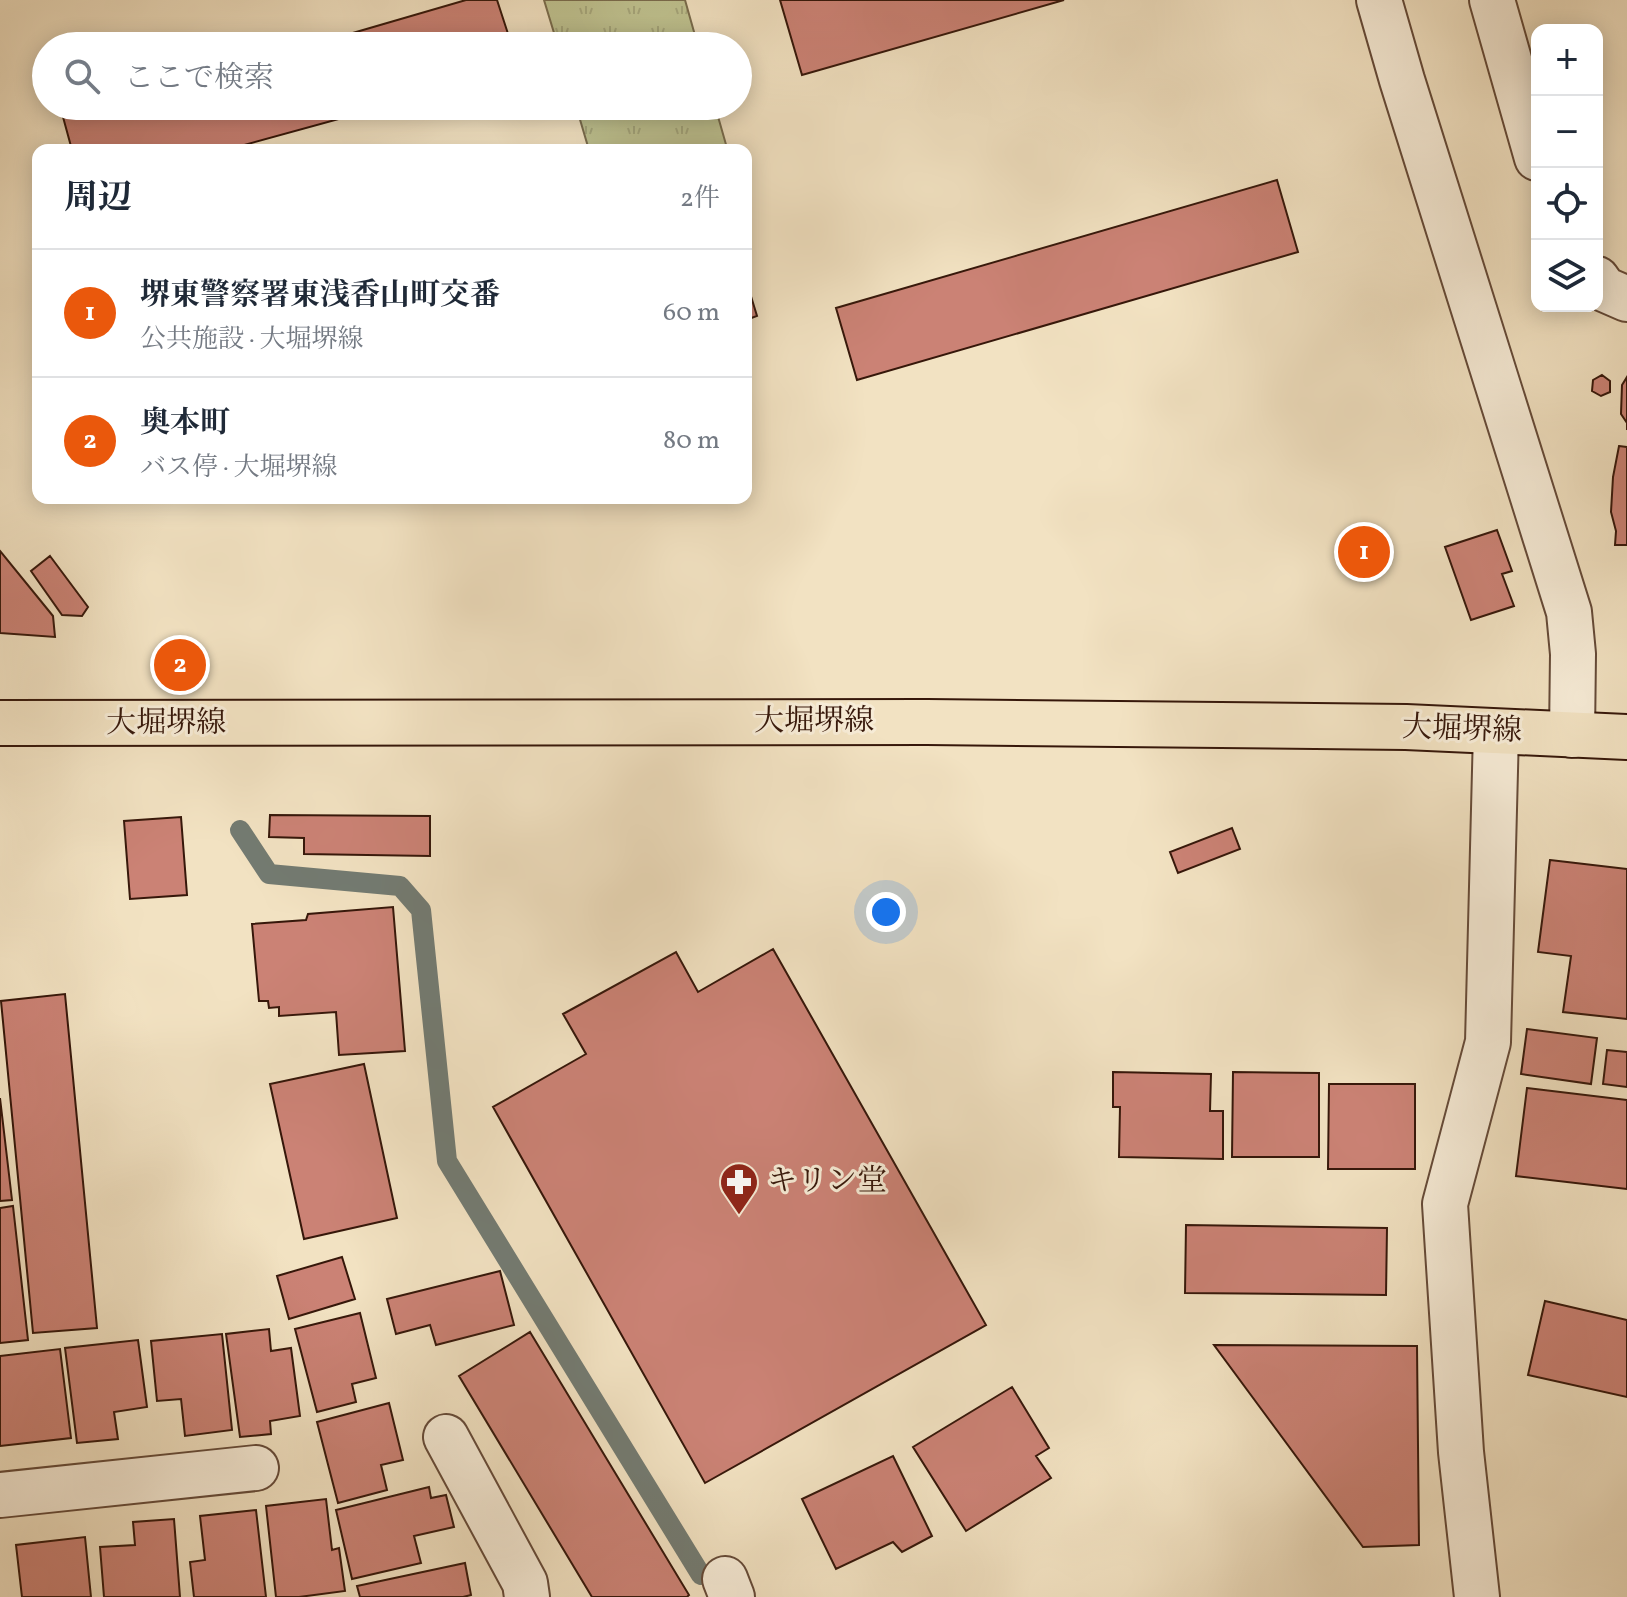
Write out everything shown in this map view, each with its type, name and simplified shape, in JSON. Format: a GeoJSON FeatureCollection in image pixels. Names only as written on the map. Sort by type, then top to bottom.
{"type":"FeatureCollection","features":[{"type":"Feature","properties":{"kind":"main road","name":"大堀堺線"},"geometry":{"type":"LineString","coordinates":[[0,723],[927,722],[1406,727],[1627,737]]}},
{"type":"Feature","properties":{"kind":"street"},"geometry":{"type":"LineString","coordinates":[[1379,0],[1569,612],[1573,654],[1572,735]]}},
{"type":"Feature","properties":{"kind":"street"},"geometry":{"type":"LineString","coordinates":[[1492,0],[1531,137]]}},
{"type":"Feature","properties":{"kind":"street"},"geometry":{"type":"LineString","coordinates":[[1603,288],[1627,299]]}},
{"type":"Feature","properties":{"kind":"street"},"geometry":{"type":"LineString","coordinates":[[1477,1597],[1461,1452],[1445,1204],[1488,1042],[1496,732]]}},
{"type":"Feature","properties":{"kind":"street"},"geometry":{"type":"LineString","coordinates":[[446,1437],[525,1583],[527,1597]]}},
{"type":"Feature","properties":{"kind":"street"},"geometry":{"type":"LineString","coordinates":[[0,1495],[256,1468]]}},
{"type":"Feature","properties":{"kind":"green space"},"geometry":{"type":"Polygon","coordinates":[[[544,0],[685,0],[694,32],[554,32],[544,0]]]}},
{"type":"Feature","properties":{"kind":"green space"},"geometry":{"type":"Polygon","coordinates":[[[580,120],[719,120],[726,144],[587,144],[580,120]]]}},
{"type":"Feature","properties":{"kind":"building"},"geometry":{"type":"Polygon","coordinates":[[[466,0],[497,0],[507,32],[356,32],[466,0]]]}},
{"type":"Feature","properties":{"kind":"building"},"geometry":{"type":"Polygon","coordinates":[[[780,0],[1064,0],[802,75],[780,0]]]}},
{"type":"Feature","properties":{"kind":"building"},"geometry":{"type":"Polygon","coordinates":[[[64,120],[335,120],[248,144],[70,144],[64,120]]]}},
{"type":"Feature","properties":{"kind":"building"},"geometry":{"type":"Polygon","coordinates":[[[1277,180],[1298,252],[857,380],[836,308],[1277,180]]]}},
{"type":"Feature","properties":{"kind":"building"},"geometry":{"type":"Polygon","coordinates":[[[752,300],[757,316],[752,318],[752,300]]]}},
{"type":"Feature","properties":{"kind":"building"},"geometry":{"type":"Polygon","coordinates":[[[1602,375],[1610,381],[1610,392],[1601,396],[1592,391],[1593,380],[1602,375]]]}},
{"type":"Feature","properties":{"kind":"building"},"geometry":{"type":"Polygon","coordinates":[[[1627,377],[1627,423],[1621,414],[1622,385],[1627,377]]]}},
{"type":"Feature","properties":{"kind":"building"},"geometry":{"type":"Polygon","coordinates":[[[1619,446],[1627,447],[1627,545],[1615,545],[1616,531],[1611,512],[1619,446]]]}},
{"type":"Feature","properties":{"kind":"building"},"geometry":{"type":"Polygon","coordinates":[[[1497,530],[1512,571],[1502,574],[1514,606],[1471,620],[1445,547],[1497,530]]]}},
{"type":"Feature","properties":{"kind":"building"},"geometry":{"type":"Polygon","coordinates":[[[0,551],[53,616],[55,637],[0,633],[0,551]]]}},
{"type":"Feature","properties":{"kind":"building"},"geometry":{"type":"Polygon","coordinates":[[[50,556],[88,607],[82,616],[62,615],[31,571],[50,556]]]}},
{"type":"Feature","properties":{"kind":"building"},"geometry":{"type":"Polygon","coordinates":[[[270,815],[430,816],[430,856],[304,854],[304,838],[269,837],[270,815]]]}},
{"type":"Feature","properties":{"kind":"building"},"geometry":{"type":"Polygon","coordinates":[[[181,817],[187,895],[130,899],[124,821],[181,817]]]}},
{"type":"Feature","properties":{"kind":"building"},"geometry":{"type":"Polygon","coordinates":[[[1232,828],[1240,849],[1178,873],[1170,852],[1232,828]]]}},
{"type":"Feature","properties":{"kind":"building"},"geometry":{"type":"Polygon","coordinates":[[[1550,860],[1627,869],[1627,1019],[1563,1012],[1571,956],[1538,952],[1550,860]]]}},
{"type":"Feature","properties":{"kind":"building"},"geometry":{"type":"Polygon","coordinates":[[[393,907],[405,1051],[339,1055],[336,1012],[279,1016],[279,1007],[269,1008],[268,1001],[259,1001],[252,924],[306,920],[308,914],[393,907]]]}},
{"type":"Feature","properties":{"kind":"building","name":"キリン堂"},"geometry":{"type":"Polygon","coordinates":[[[773,949],[986,1325],[705,1483],[493,1107],[586,1054],[563,1014],[676,952],[698,992],[773,949]]]}},
{"type":"Feature","properties":{"kind":"building"},"geometry":{"type":"Polygon","coordinates":[[[65,994],[97,1328],[33,1333],[1,1001],[65,994]]]}},
{"type":"Feature","properties":{"kind":"building"},"geometry":{"type":"Polygon","coordinates":[[[1527,1029],[1597,1038],[1591,1084],[1521,1074],[1527,1029]]]}},
{"type":"Feature","properties":{"kind":"building"},"geometry":{"type":"Polygon","coordinates":[[[1607,1050],[1627,1052],[1627,1087],[1603,1084],[1607,1050]]]}},
{"type":"Feature","properties":{"kind":"building"},"geometry":{"type":"Polygon","coordinates":[[[364,1064],[397,1218],[304,1239],[270,1084],[364,1064]]]}},
{"type":"Feature","properties":{"kind":"building"},"geometry":{"type":"Polygon","coordinates":[[[1113,1072],[1211,1074],[1210,1111],[1223,1111],[1223,1159],[1119,1157],[1120,1107],[1113,1107],[1113,1072]]]}},
{"type":"Feature","properties":{"kind":"building"},"geometry":{"type":"Polygon","coordinates":[[[1233,1072],[1319,1073],[1319,1157],[1232,1157],[1233,1072]]]}},
{"type":"Feature","properties":{"kind":"building"},"geometry":{"type":"Polygon","coordinates":[[[1329,1084],[1415,1084],[1415,1169],[1328,1169],[1329,1084]]]}},
{"type":"Feature","properties":{"kind":"building"},"geometry":{"type":"Polygon","coordinates":[[[1527,1088],[1627,1100],[1627,1189],[1516,1176],[1527,1088]]]}},
{"type":"Feature","properties":{"kind":"building"},"geometry":{"type":"Polygon","coordinates":[[[0,1098],[12,1200],[0,1201],[0,1098]]]}},
{"type":"Feature","properties":{"kind":"building"},"geometry":{"type":"Polygon","coordinates":[[[13,1206],[28,1340],[0,1343],[0,1208],[13,1206]]]}},
{"type":"Feature","properties":{"kind":"building"},"geometry":{"type":"Polygon","coordinates":[[[1186,1225],[1387,1228],[1386,1295],[1185,1293],[1186,1225]]]}},
{"type":"Feature","properties":{"kind":"building"},"geometry":{"type":"Polygon","coordinates":[[[342,1257],[355,1299],[289,1319],[277,1276],[342,1257]]]}},
{"type":"Feature","properties":{"kind":"building"},"geometry":{"type":"Polygon","coordinates":[[[500,1271],[514,1325],[436,1345],[430,1325],[396,1334],[387,1299],[500,1271]]]}},
{"type":"Feature","properties":{"kind":"building"},"geometry":{"type":"Polygon","coordinates":[[[1545,1301],[1627,1320],[1627,1397],[1528,1375],[1545,1301]]]}},
{"type":"Feature","properties":{"kind":"building"},"geometry":{"type":"Polygon","coordinates":[[[360,1313],[376,1378],[352,1384],[356,1402],[317,1412],[295,1329],[360,1313]]]}},
{"type":"Feature","properties":{"kind":"building"},"geometry":{"type":"Polygon","coordinates":[[[269,1329],[271,1351],[291,1348],[300,1416],[270,1421],[271,1434],[240,1437],[226,1334],[269,1329]]]}},
{"type":"Feature","properties":{"kind":"building"},"geometry":{"type":"Polygon","coordinates":[[[530,1332],[689,1595],[687,1597],[592,1597],[459,1376],[530,1332]]]}},
{"type":"Feature","properties":{"kind":"building"},"geometry":{"type":"Polygon","coordinates":[[[222,1334],[232,1430],[185,1436],[181,1399],[157,1401],[151,1341],[222,1334]]]}},
{"type":"Feature","properties":{"kind":"building"},"geometry":{"type":"Polygon","coordinates":[[[138,1340],[147,1407],[114,1412],[118,1439],[77,1443],[65,1348],[138,1340]]]}},
{"type":"Feature","properties":{"kind":"building"},"geometry":{"type":"Polygon","coordinates":[[[1214,1345],[1417,1346],[1419,1545],[1363,1547],[1214,1345]]]}},
{"type":"Feature","properties":{"kind":"building"},"geometry":{"type":"Polygon","coordinates":[[[60,1349],[71,1438],[0,1446],[0,1356],[60,1349]]]}},
{"type":"Feature","properties":{"kind":"building"},"geometry":{"type":"Polygon","coordinates":[[[1012,1387],[1049,1448],[1036,1456],[1051,1478],[966,1531],[913,1447],[1012,1387]]]}},
{"type":"Feature","properties":{"kind":"building"},"geometry":{"type":"Polygon","coordinates":[[[389,1403],[403,1460],[381,1465],[387,1490],[338,1503],[317,1422],[389,1403]]]}},
{"type":"Feature","properties":{"kind":"building"},"geometry":{"type":"Polygon","coordinates":[[[893,1456],[932,1536],[902,1552],[893,1542],[836,1569],[802,1499],[893,1456]]]}},
{"type":"Feature","properties":{"kind":"building"},"geometry":{"type":"Polygon","coordinates":[[[429,1487],[431,1498],[446,1495],[454,1527],[414,1536],[421,1563],[352,1579],[336,1510],[429,1487]]]}},
{"type":"Feature","properties":{"kind":"building"},"geometry":{"type":"Polygon","coordinates":[[[326,1499],[332,1550],[339,1548],[345,1591],[276,1597],[266,1506],[326,1499]]]}},
{"type":"Feature","properties":{"kind":"building"},"geometry":{"type":"Polygon","coordinates":[[[256,1510],[266,1597],[194,1597],[190,1562],[205,1560],[200,1516],[256,1510]]]}},
{"type":"Feature","properties":{"kind":"building"},"geometry":{"type":"Polygon","coordinates":[[[174,1519],[180,1597],[104,1597],[100,1547],[135,1545],[133,1522],[174,1519]]]}},
{"type":"Feature","properties":{"kind":"building"},"geometry":{"type":"Polygon","coordinates":[[[85,1537],[91,1597],[22,1597],[16,1545],[85,1537]]]}},
{"type":"Feature","properties":{"kind":"building"},"geometry":{"type":"Polygon","coordinates":[[[465,1563],[471,1595],[463,1597],[360,1597],[357,1586],[465,1563]]]}},
{"type":"Feature","properties":{"kind":"waterway"},"geometry":{"type":"LineString","coordinates":[[240,830],[269,874],[400,886],[421,910],[447,1161],[701,1575]]}},
{"type":"Feature","properties":{"kind":"place","name":"堺東警察署東浅香山町交番"},"geometry":{"type":"Point","coordinates":[1364,552]}},
{"type":"Feature","properties":{"kind":"place","name":"奥本町"},"geometry":{"type":"Point","coordinates":[180,665]}},
{"type":"Feature","properties":{"kind":"place","name":"キリン堂"},"geometry":{"type":"Point","coordinates":[739,1216]}}]}
